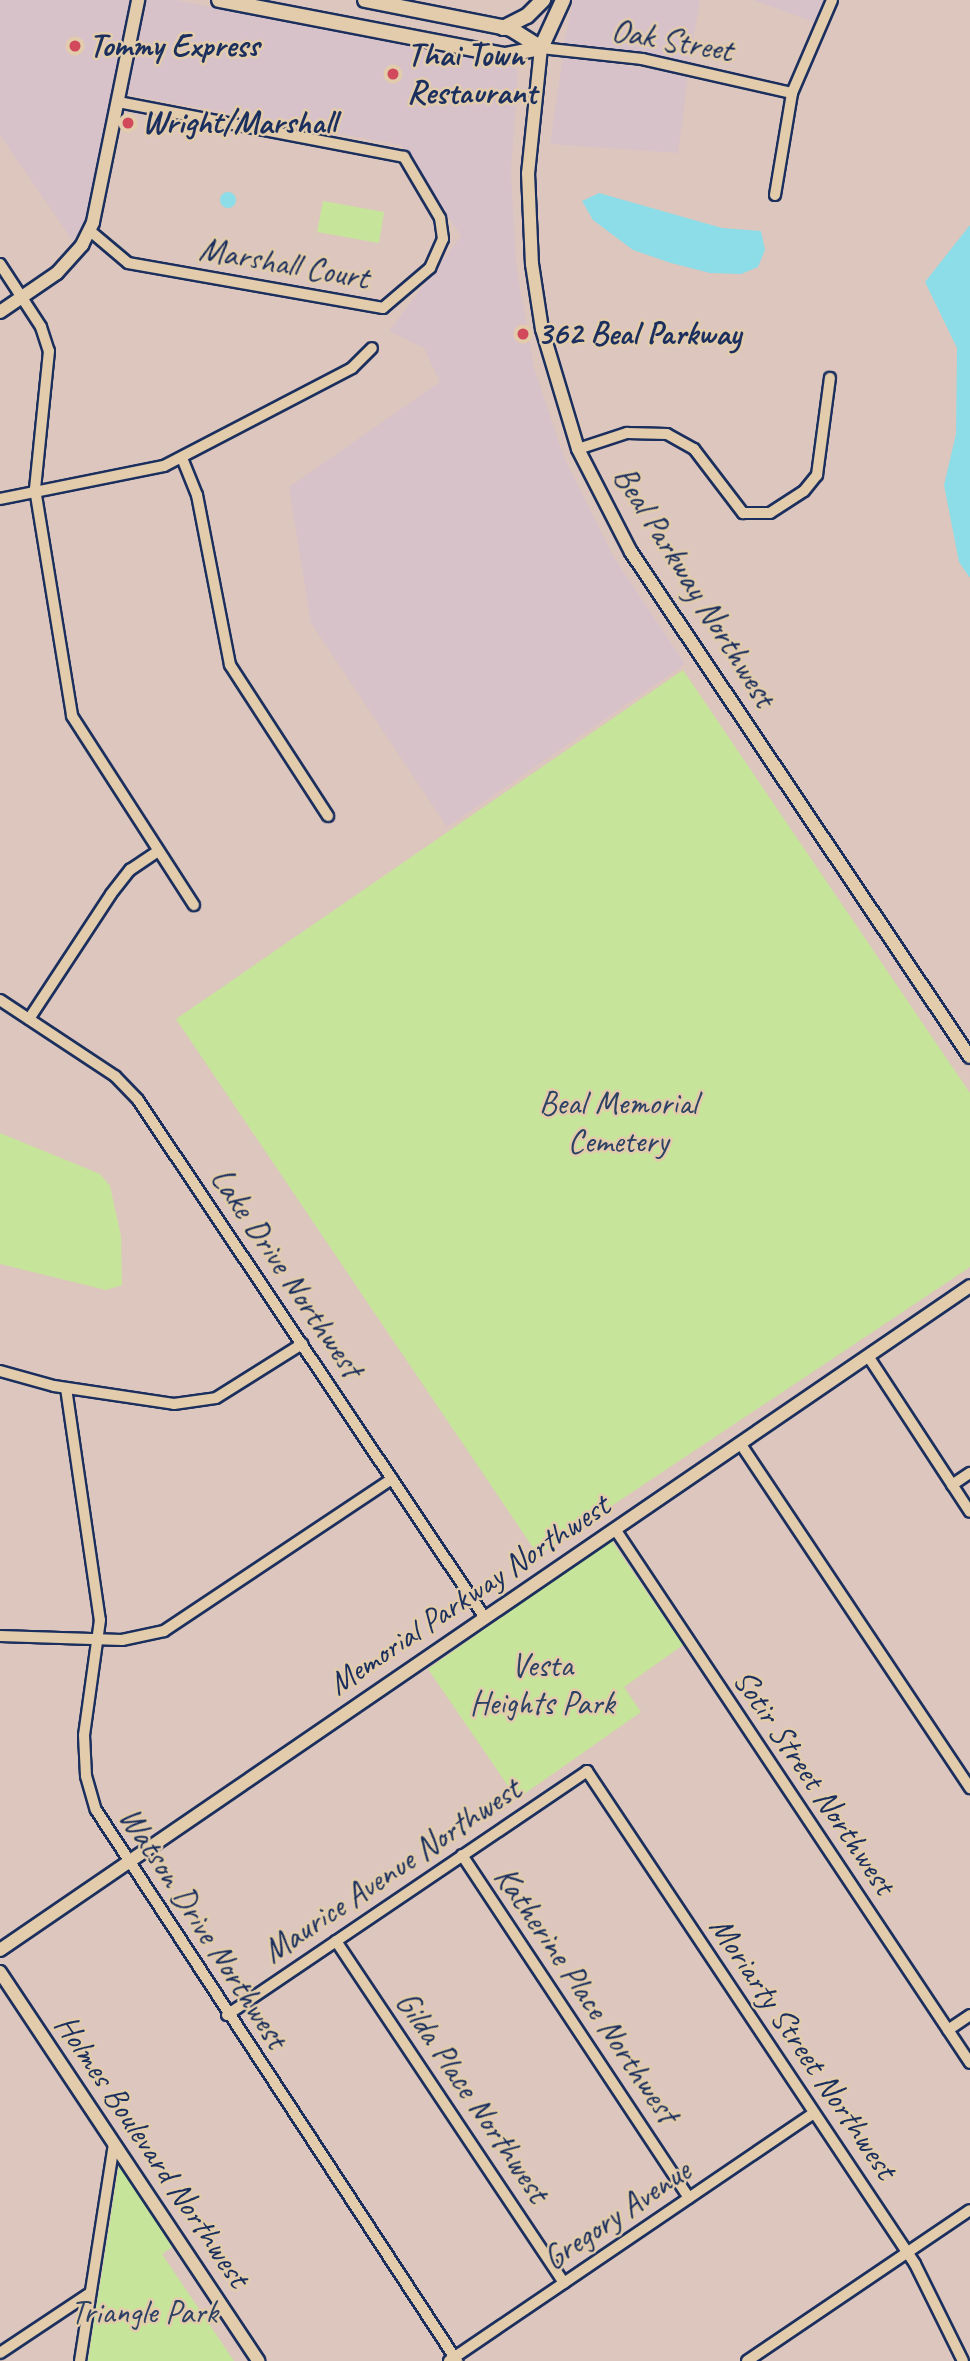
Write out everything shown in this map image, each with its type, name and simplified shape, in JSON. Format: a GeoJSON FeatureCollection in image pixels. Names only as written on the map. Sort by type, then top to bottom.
{"type":"FeatureCollection","features":[{"type":"Feature","properties":{"kind":"main road"},"geometry":{"type":"LineString","coordinates":[[219,0],[505,55],[541,48]]}},
{"type":"Feature","properties":{"kind":"main road"},"geometry":{"type":"LineString","coordinates":[[240,4],[269,0]]}},
{"type":"Feature","properties":{"kind":"main road"},"geometry":{"type":"LineString","coordinates":[[365,0],[503,27],[541,48]]}},
{"type":"Feature","properties":{"kind":"main road"},"geometry":{"type":"LineString","coordinates":[[503,27],[527,16],[545,0]]}},
{"type":"Feature","properties":{"kind":"main road","name":"Beal Parkway Northwest"},"geometry":{"type":"LineString","coordinates":[[541,48],[545,0]]}},
{"type":"Feature","properties":{"kind":"main road","name":"Beal Parkway Northwest"},"geometry":{"type":"LineString","coordinates":[[541,48],[564,0]]}},
{"type":"Feature","properties":{"kind":"street"},"geometry":{"type":"LineString","coordinates":[[0,312],[57,274],[89,230],[100,203],[138,0]]}},
{"type":"Feature","properties":{"kind":"street"},"geometry":{"type":"LineString","coordinates":[[775,195],[792,93],[832,0]]}},
{"type":"Feature","properties":{"kind":"street","name":"Oak Street"},"geometry":{"type":"LineString","coordinates":[[541,48],[642,59],[792,93]]}},
{"type":"Feature","properties":{"kind":"street","name":"Beal Parkway Northwest"},"geometry":{"type":"LineString","coordinates":[[541,48],[528,173],[532,264],[542,329],[578,449],[631,552],[970,1056]]}},
{"type":"Feature","properties":{"kind":"street","name":"Marshall Court"},"geometry":{"type":"LineString","coordinates":[[89,230],[128,263],[383,308],[430,268],[443,239],[440,218],[404,157],[119,102]]}},
{"type":"Feature","properties":{"kind":"street"},"geometry":{"type":"LineString","coordinates":[[0,264],[41,327],[50,360],[35,489],[72,716],[157,852],[194,905]]}},
{"type":"Feature","properties":{"kind":"street"},"geometry":{"type":"LineString","coordinates":[[0,499],[35,489],[149,471],[182,458],[352,369],[372,348]]}},
{"type":"Feature","properties":{"kind":"street"},"geometry":{"type":"LineString","coordinates":[[578,449],[627,433],[667,434],[694,449],[743,513],[770,513],[804,491],[817,475],[830,377]]}},
{"type":"Feature","properties":{"kind":"street"},"geometry":{"type":"LineString","coordinates":[[182,458],[197,495],[230,665],[328,816]]}},
{"type":"Feature","properties":{"kind":"street"},"geometry":{"type":"LineString","coordinates":[[29,1019],[111,894],[130,870],[157,852]]}},
{"type":"Feature","properties":{"kind":"street","name":"Lake Drive Northwest"},"geometry":{"type":"LineString","coordinates":[[0,1000],[115,1076],[138,1100],[485,1618]]}},
{"type":"Feature","properties":{"kind":"street","name":"Memorial Parkway Northwest"},"geometry":{"type":"LineString","coordinates":[[0,1950],[970,1286]]}},
{"type":"Feature","properties":{"kind":"street"},"geometry":{"type":"LineString","coordinates":[[0,1371],[66,1388],[174,1404],[209,1399],[237,1388],[302,1344]]}},
{"type":"Feature","properties":{"kind":"street"},"geometry":{"type":"LineString","coordinates":[[868,1356],[970,1512]]}},
{"type":"Feature","properties":{"kind":"street","name":"Watson Drive Northwest"},"geometry":{"type":"LineString","coordinates":[[66,1388],[100,1620],[84,1759],[96,1810],[127,1864],[453,2360]]}},
{"type":"Feature","properties":{"kind":"street"},"geometry":{"type":"LineString","coordinates":[[740,1443],[970,1788]]}},
{"type":"Feature","properties":{"kind":"street"},"geometry":{"type":"LineString","coordinates":[[952,1485],[970,1473]]}},
{"type":"Feature","properties":{"kind":"street"},"geometry":{"type":"LineString","coordinates":[[0,1636],[137,1639],[176,1626],[392,1479]]}},
{"type":"Feature","properties":{"kind":"street","name":"Sotir Street Northwest"},"geometry":{"type":"LineString","coordinates":[[615,1530],[970,2063]]}},
{"type":"Feature","properties":{"kind":"street","name":"Maurice Avenue Northwest"},"geometry":{"type":"LineString","coordinates":[[227,2015],[587,1771]]}},
{"type":"Feature","properties":{"kind":"street","name":"Moriarty Street Northwest"},"geometry":{"type":"LineString","coordinates":[[587,1771],[907,2253],[963,2361]]}},
{"type":"Feature","properties":{"kind":"street","name":"Katherine Place Northwest"},"geometry":{"type":"LineString","coordinates":[[462,1855],[690,2198]]}},
{"type":"Feature","properties":{"kind":"street","name":"Gilda Place Northwest"},"geometry":{"type":"LineString","coordinates":[[336,1941],[564,2283]]}},
{"type":"Feature","properties":{"kind":"street","name":"Holmes Boulevard Northwest"},"geometry":{"type":"LineString","coordinates":[[0,1972],[258,2361]]}},
{"type":"Feature","properties":{"kind":"street"},"geometry":{"type":"LineString","coordinates":[[948,2030],[970,2015]]}},
{"type":"Feature","properties":{"kind":"street","name":"Gregory Avenue"},"geometry":{"type":"LineString","coordinates":[[453,2360],[814,2113]]}},
{"type":"Feature","properties":{"kind":"street"},"geometry":{"type":"LineString","coordinates":[[80,2361],[114,2145]]}},
{"type":"Feature","properties":{"kind":"street"},"geometry":{"type":"LineString","coordinates":[[747,2361],[970,2210]]}},
{"type":"Feature","properties":{"kind":"street"},"geometry":{"type":"LineString","coordinates":[[0,2353],[90,2293]]}},
{"type":"Feature","properties":{"kind":"shaded area"},"geometry":{"type":"Polygon","coordinates":[[[0,0],[132,0],[88,221],[75,244],[0,135],[0,0]]]}},
{"type":"Feature","properties":{"kind":"shaded area"},"geometry":{"type":"Polygon","coordinates":[[[145,0],[175,0],[514,67],[518,72],[511,171],[516,265],[534,368],[565,460],[613,556],[685,664],[447,827],[311,623],[289,487],[440,382],[424,348],[389,331],[461,236],[401,145],[126,94],[145,0]]]}},
{"type":"Feature","properties":{"kind":"shaded area"},"geometry":{"type":"Polygon","coordinates":[[[573,0],[700,0],[689,63],[564,44],[573,0]]]}},
{"type":"Feature","properties":{"kind":"shaded area"},"geometry":{"type":"Polygon","coordinates":[[[753,0],[825,0],[814,22],[753,0]]]}},
{"type":"Feature","properties":{"kind":"shaded area"},"geometry":{"type":"Polygon","coordinates":[[[563,56],[688,75],[678,153],[550,144],[563,56]]]}},
{"type":"Feature","properties":{"kind":"green space"},"geometry":{"type":"Polygon","coordinates":[[[323,201],[384,212],[379,243],[317,232],[323,201]]]}},
{"type":"Feature","properties":{"kind":"green space","name":"Beal Memorial Cemetery"},"geometry":{"type":"Polygon","coordinates":[[[683,670],[970,1093],[970,1267],[538,1555],[176,1019],[683,670]]]}},
{"type":"Feature","properties":{"kind":"green space"},"geometry":{"type":"Polygon","coordinates":[[[0,1133],[100,1174],[110,1186],[121,1236],[122,1285],[106,1290],[0,1264],[0,1133]]]}},
{"type":"Feature","properties":{"kind":"green space","name":"Vesta Heights Park"},"geometry":{"type":"Polygon","coordinates":[[[611,1540],[683,1645],[624,1687],[641,1712],[517,1799],[428,1669],[611,1540]]]}},
{"type":"Feature","properties":{"kind":"green space","name":"Triangle Park"},"geometry":{"type":"Polygon","coordinates":[[[119,2164],[172,2247],[162,2254],[234,2361],[88,2361],[119,2164]]]}},
{"type":"Feature","properties":{"kind":"water"},"geometry":{"type":"Polygon","coordinates":[[[225,192],[231,192],[236,200],[234,206],[225,208],[220,203],[220,197],[225,192]]]}},
{"type":"Feature","properties":{"kind":"water"},"geometry":{"type":"Polygon","coordinates":[[[599,193],[722,228],[761,231],[765,250],[758,267],[741,274],[710,273],[633,250],[593,220],[582,201],[599,193]]]}},
{"type":"Feature","properties":{"kind":"water"},"geometry":{"type":"Polygon","coordinates":[[[970,225],[970,578],[959,562],[944,485],[956,434],[957,348],[925,282],[970,225]]]}},
{"type":"Feature","properties":{"kind":"place","name":"Tommy Express"},"geometry":{"type":"Point","coordinates":[75,46]}},
{"type":"Feature","properties":{"kind":"place","name":"Thai Town Restaurant"},"geometry":{"type":"Point","coordinates":[393,74]}},
{"type":"Feature","properties":{"kind":"place","name":"Wright/Marshall"},"geometry":{"type":"Point","coordinates":[128,123]}},
{"type":"Feature","properties":{"kind":"place","name":"362 Beal Parkway"},"geometry":{"type":"Point","coordinates":[523,334]}}]}
